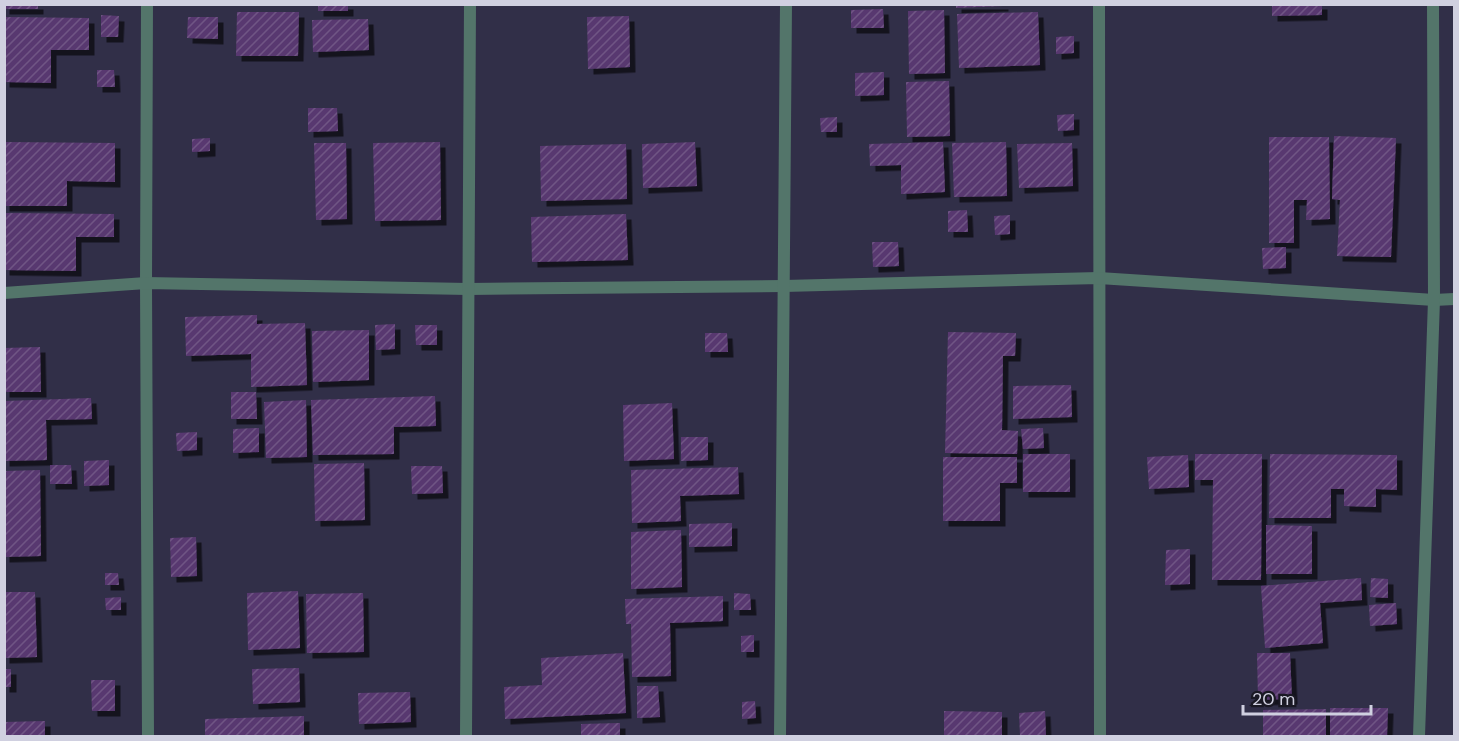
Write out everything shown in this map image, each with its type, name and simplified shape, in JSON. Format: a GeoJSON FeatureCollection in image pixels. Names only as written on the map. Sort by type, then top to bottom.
{"type":"FeatureCollection","features":[{"type":"Feature","properties":{"kind":"street"},"geometry":{"type":"LineString","coordinates":[[147,4],[148,736]]}},
{"type":"Feature","properties":{"kind":"street"},"geometry":{"type":"LineString","coordinates":[[466,736],[470,4]]}},
{"type":"Feature","properties":{"kind":"street"},"geometry":{"type":"LineString","coordinates":[[780,736],[786,4]]}},
{"type":"Feature","properties":{"kind":"street"},"geometry":{"type":"LineString","coordinates":[[1098,4],[1100,736]]}},
{"type":"Feature","properties":{"kind":"street"},"geometry":{"type":"LineString","coordinates":[[1419,736],[1434,300],[1433,4]]}},
{"type":"Feature","properties":{"kind":"street"},"geometry":{"type":"LineString","coordinates":[[4,293],[146,283],[468,289],[784,286],[1099,278],[1434,300],[1455,299]]}},
{"type":"Feature","properties":{"kind":"building"},"geometry":{"type":"Polygon","coordinates":[[[4,4],[38,4],[38,9],[4,9],[4,4]]]}},
{"type":"Feature","properties":{"kind":"building"},"geometry":{"type":"Polygon","coordinates":[[[318,4],[348,4],[348,11],[318,11],[318,4]]]}},
{"type":"Feature","properties":{"kind":"building"},"geometry":{"type":"Polygon","coordinates":[[[956,4],[1003,4],[1003,6],[956,8],[956,4]]]}},
{"type":"Feature","properties":{"kind":"building"},"geometry":{"type":"Polygon","coordinates":[[[1272,4],[1322,4],[1322,15],[1272,16],[1272,4]]]}},
{"type":"Feature","properties":{"kind":"building"},"geometry":{"type":"Polygon","coordinates":[[[883,9],[884,28],[851,28],[851,10],[883,9]]]}},
{"type":"Feature","properties":{"kind":"building"},"geometry":{"type":"Polygon","coordinates":[[[944,10],[945,73],[909,74],[908,11],[944,10]]]}},
{"type":"Feature","properties":{"kind":"building"},"geometry":{"type":"Polygon","coordinates":[[[237,12],[299,12],[298,56],[236,56],[237,12]]]}},
{"type":"Feature","properties":{"kind":"building"},"geometry":{"type":"Polygon","coordinates":[[[1038,12],[1040,65],[959,68],[957,14],[1038,12]]]}},
{"type":"Feature","properties":{"kind":"building"},"geometry":{"type":"Polygon","coordinates":[[[101,15],[119,16],[118,37],[101,37],[101,15]]]}},
{"type":"Feature","properties":{"kind":"building"},"geometry":{"type":"Polygon","coordinates":[[[629,16],[630,67],[588,69],[587,17],[629,16]]]}},
{"type":"Feature","properties":{"kind":"building"},"geometry":{"type":"Polygon","coordinates":[[[4,17],[89,18],[89,50],[51,50],[51,83],[4,82],[4,17]]]}},
{"type":"Feature","properties":{"kind":"building"},"geometry":{"type":"Polygon","coordinates":[[[188,17],[218,17],[218,39],[187,38],[188,17]]]}},
{"type":"Feature","properties":{"kind":"building"},"geometry":{"type":"Polygon","coordinates":[[[368,19],[369,50],[313,52],[312,20],[368,19]]]}},
{"type":"Feature","properties":{"kind":"building"},"geometry":{"type":"Polygon","coordinates":[[[1074,36],[1074,53],[1056,54],[1056,37],[1074,36]]]}},
{"type":"Feature","properties":{"kind":"building"},"geometry":{"type":"Polygon","coordinates":[[[97,70],[114,70],[115,87],[97,87],[97,70]]]}},
{"type":"Feature","properties":{"kind":"building"},"geometry":{"type":"Polygon","coordinates":[[[884,72],[884,95],[855,96],[855,73],[884,72]]]}},
{"type":"Feature","properties":{"kind":"building"},"geometry":{"type":"Polygon","coordinates":[[[949,81],[950,136],[907,137],[906,82],[949,81]]]}},
{"type":"Feature","properties":{"kind":"building"},"geometry":{"type":"Polygon","coordinates":[[[308,108],[337,108],[338,131],[308,132],[308,108]]]}},
{"type":"Feature","properties":{"kind":"building"},"geometry":{"type":"Polygon","coordinates":[[[1074,114],[1074,130],[1058,131],[1057,115],[1074,114]]]}},
{"type":"Feature","properties":{"kind":"building"},"geometry":{"type":"Polygon","coordinates":[[[837,117],[837,132],[821,132],[820,118],[837,117]]]}},
{"type":"Feature","properties":{"kind":"building"},"geometry":{"type":"Polygon","coordinates":[[[1334,136],[1396,138],[1391,257],[1337,256],[1340,200],[1332,199],[1334,136]]]}},
{"type":"Feature","properties":{"kind":"building"},"geometry":{"type":"Polygon","coordinates":[[[1269,137],[1329,137],[1330,219],[1306,220],[1307,200],[1294,200],[1294,243],[1269,243],[1269,137]]]}},
{"type":"Feature","properties":{"kind":"building"},"geometry":{"type":"Polygon","coordinates":[[[210,138],[210,151],[192,152],[192,139],[210,138]]]}},
{"type":"Feature","properties":{"kind":"building"},"geometry":{"type":"Polygon","coordinates":[[[4,142],[115,143],[115,182],[67,181],[67,206],[4,206],[4,142]]]}},
{"type":"Feature","properties":{"kind":"building"},"geometry":{"type":"Polygon","coordinates":[[[440,142],[441,220],[375,221],[373,143],[440,142]]]}},
{"type":"Feature","properties":{"kind":"building"},"geometry":{"type":"Polygon","coordinates":[[[695,142],[697,186],[643,188],[642,144],[695,142]]]}},
{"type":"Feature","properties":{"kind":"building"},"geometry":{"type":"Polygon","coordinates":[[[943,142],[945,192],[901,194],[901,165],[870,166],[869,144],[943,142]]]}},
{"type":"Feature","properties":{"kind":"building"},"geometry":{"type":"Polygon","coordinates":[[[1006,142],[1007,196],[954,197],[952,143],[1006,142]]]}},
{"type":"Feature","properties":{"kind":"building"},"geometry":{"type":"Polygon","coordinates":[[[314,143],[346,143],[347,219],[316,220],[314,143]]]}},
{"type":"Feature","properties":{"kind":"building"},"geometry":{"type":"Polygon","coordinates":[[[1072,143],[1073,186],[1019,188],[1017,144],[1072,143]]]}},
{"type":"Feature","properties":{"kind":"building"},"geometry":{"type":"Polygon","coordinates":[[[626,144],[627,199],[541,201],[540,146],[626,144]]]}},
{"type":"Feature","properties":{"kind":"building"},"geometry":{"type":"Polygon","coordinates":[[[967,210],[968,232],[948,232],[948,211],[967,210]]]}},
{"type":"Feature","properties":{"kind":"building"},"geometry":{"type":"Polygon","coordinates":[[[4,213],[114,214],[114,237],[76,237],[76,271],[4,270],[4,213]]]}},
{"type":"Feature","properties":{"kind":"building"},"geometry":{"type":"Polygon","coordinates":[[[626,214],[628,260],[532,262],[531,217],[626,214]]]}},
{"type":"Feature","properties":{"kind":"building"},"geometry":{"type":"Polygon","coordinates":[[[1010,215],[1010,234],[995,235],[994,216],[1010,215]]]}},
{"type":"Feature","properties":{"kind":"building"},"geometry":{"type":"Polygon","coordinates":[[[872,242],[898,242],[899,266],[873,267],[872,242]]]}},
{"type":"Feature","properties":{"kind":"building"},"geometry":{"type":"Polygon","coordinates":[[[1286,247],[1286,268],[1263,269],[1262,248],[1286,247]]]}},
{"type":"Feature","properties":{"kind":"building"},"geometry":{"type":"Polygon","coordinates":[[[257,315],[257,324],[305,323],[307,385],[251,387],[251,354],[186,356],[185,317],[257,315]]]}},
{"type":"Feature","properties":{"kind":"building"},"geometry":{"type":"Polygon","coordinates":[[[395,324],[395,349],[376,350],[375,325],[395,324]]]}},
{"type":"Feature","properties":{"kind":"building"},"geometry":{"type":"Polygon","coordinates":[[[415,325],[437,325],[437,345],[416,345],[415,325]]]}},
{"type":"Feature","properties":{"kind":"building"},"geometry":{"type":"Polygon","coordinates":[[[369,330],[369,380],[313,382],[312,331],[369,330]]]}},
{"type":"Feature","properties":{"kind":"building"},"geometry":{"type":"Polygon","coordinates":[[[948,332],[1016,333],[1015,356],[1003,356],[1002,430],[1018,431],[1017,454],[945,453],[948,332]]]}},
{"type":"Feature","properties":{"kind":"building"},"geometry":{"type":"Polygon","coordinates":[[[705,333],[727,333],[728,352],[705,352],[705,333]]]}},
{"type":"Feature","properties":{"kind":"building"},"geometry":{"type":"Polygon","coordinates":[[[40,347],[41,392],[4,392],[4,348],[40,347]]]}},
{"type":"Feature","properties":{"kind":"building"},"geometry":{"type":"Polygon","coordinates":[[[1071,385],[1072,417],[1013,419],[1013,386],[1071,385]]]}},
{"type":"Feature","properties":{"kind":"building"},"geometry":{"type":"Polygon","coordinates":[[[231,392],[256,392],[257,419],[231,419],[231,392]]]}},
{"type":"Feature","properties":{"kind":"building"},"geometry":{"type":"Polygon","coordinates":[[[435,396],[436,426],[394,427],[394,454],[313,455],[311,400],[435,396]]]}},
{"type":"Feature","properties":{"kind":"building"},"geometry":{"type":"Polygon","coordinates":[[[91,398],[92,419],[46,420],[47,460],[4,461],[4,401],[91,398]]]}},
{"type":"Feature","properties":{"kind":"building"},"geometry":{"type":"Polygon","coordinates":[[[306,400],[307,457],[266,458],[264,402],[306,400]]]}},
{"type":"Feature","properties":{"kind":"building"},"geometry":{"type":"Polygon","coordinates":[[[672,403],[674,459],[624,461],[623,405],[672,403]]]}},
{"type":"Feature","properties":{"kind":"building"},"geometry":{"type":"Polygon","coordinates":[[[259,428],[259,452],[233,453],[233,429],[259,428]]]}},
{"type":"Feature","properties":{"kind":"building"},"geometry":{"type":"Polygon","coordinates":[[[1043,428],[1044,448],[1023,449],[1021,429],[1043,428]]]}},
{"type":"Feature","properties":{"kind":"building"},"geometry":{"type":"Polygon","coordinates":[[[197,432],[197,450],[177,451],[176,433],[197,432]]]}},
{"type":"Feature","properties":{"kind":"building"},"geometry":{"type":"Polygon","coordinates":[[[681,437],[708,437],[708,460],[681,461],[681,437]]]}},
{"type":"Feature","properties":{"kind":"building"},"geometry":{"type":"Polygon","coordinates":[[[1023,454],[1070,454],[1070,492],[1023,492],[1023,454]]]}},
{"type":"Feature","properties":{"kind":"building"},"geometry":{"type":"Polygon","coordinates":[[[1195,454],[1262,454],[1261,580],[1212,580],[1213,480],[1195,480],[1195,454]]]}},
{"type":"Feature","properties":{"kind":"building"},"geometry":{"type":"Polygon","coordinates":[[[1270,454],[1397,455],[1397,490],[1376,489],[1376,507],[1344,506],[1344,489],[1331,489],[1331,518],[1269,518],[1270,454]]]}},
{"type":"Feature","properties":{"kind":"building"},"geometry":{"type":"Polygon","coordinates":[[[1188,455],[1189,487],[1149,489],[1147,457],[1188,455]]]}},
{"type":"Feature","properties":{"kind":"building"},"geometry":{"type":"Polygon","coordinates":[[[943,457],[1017,457],[1017,483],[1000,483],[1000,521],[943,521],[943,457]]]}},
{"type":"Feature","properties":{"kind":"building"},"geometry":{"type":"Polygon","coordinates":[[[109,460],[109,485],[84,486],[84,461],[109,460]]]}},
{"type":"Feature","properties":{"kind":"building"},"geometry":{"type":"Polygon","coordinates":[[[364,463],[365,520],[315,521],[314,464],[364,463]]]}},
{"type":"Feature","properties":{"kind":"building"},"geometry":{"type":"Polygon","coordinates":[[[50,465],[71,465],[72,484],[50,484],[50,465]]]}},
{"type":"Feature","properties":{"kind":"building"},"geometry":{"type":"Polygon","coordinates":[[[411,466],[442,466],[443,493],[412,494],[411,466]]]}},
{"type":"Feature","properties":{"kind":"building"},"geometry":{"type":"Polygon","coordinates":[[[738,467],[739,494],[680,496],[681,521],[632,523],[631,470],[738,467]]]}},
{"type":"Feature","properties":{"kind":"building"},"geometry":{"type":"Polygon","coordinates":[[[40,470],[41,556],[4,557],[4,471],[40,470]]]}},
{"type":"Feature","properties":{"kind":"building"},"geometry":{"type":"Polygon","coordinates":[[[732,523],[732,546],[689,547],[689,524],[732,523]]]}},
{"type":"Feature","properties":{"kind":"building"},"geometry":{"type":"Polygon","coordinates":[[[1266,525],[1312,526],[1312,574],[1266,574],[1266,525]]]}},
{"type":"Feature","properties":{"kind":"building"},"geometry":{"type":"Polygon","coordinates":[[[681,530],[682,587],[631,589],[631,532],[681,530]]]}},
{"type":"Feature","properties":{"kind":"building"},"geometry":{"type":"Polygon","coordinates":[[[196,537],[197,576],[171,577],[170,538],[196,537]]]}},
{"type":"Feature","properties":{"kind":"building"},"geometry":{"type":"Polygon","coordinates":[[[1190,549],[1190,584],[1165,585],[1166,550],[1190,549]]]}},
{"type":"Feature","properties":{"kind":"building"},"geometry":{"type":"Polygon","coordinates":[[[105,573],[118,573],[119,585],[105,585],[105,573]]]}},
{"type":"Feature","properties":{"kind":"building"},"geometry":{"type":"Polygon","coordinates":[[[1361,578],[1362,600],[1320,603],[1323,643],[1265,648],[1261,586],[1361,578]]]}},
{"type":"Feature","properties":{"kind":"building"},"geometry":{"type":"Polygon","coordinates":[[[1371,578],[1388,579],[1388,598],[1370,597],[1371,578]]]}},
{"type":"Feature","properties":{"kind":"building"},"geometry":{"type":"Polygon","coordinates":[[[298,591],[300,648],[248,650],[247,593],[298,591]]]}},
{"type":"Feature","properties":{"kind":"building"},"geometry":{"type":"Polygon","coordinates":[[[4,592],[35,592],[37,657],[4,658],[4,592]]]}},
{"type":"Feature","properties":{"kind":"building"},"geometry":{"type":"Polygon","coordinates":[[[363,593],[364,652],[307,653],[306,594],[363,593]]]}},
{"type":"Feature","properties":{"kind":"building"},"geometry":{"type":"Polygon","coordinates":[[[734,593],[750,594],[751,610],[734,610],[734,593]]]}},
{"type":"Feature","properties":{"kind":"building"},"geometry":{"type":"Polygon","coordinates":[[[723,596],[723,621],[670,623],[671,676],[632,677],[631,624],[626,624],[625,599],[723,596]]]}},
{"type":"Feature","properties":{"kind":"building"},"geometry":{"type":"Polygon","coordinates":[[[121,597],[121,610],[106,610],[105,598],[121,597]]]}},
{"type":"Feature","properties":{"kind":"building"},"geometry":{"type":"Polygon","coordinates":[[[1396,603],[1397,624],[1370,626],[1369,605],[1396,603]]]}},
{"type":"Feature","properties":{"kind":"building"},"geometry":{"type":"Polygon","coordinates":[[[754,635],[754,652],[741,652],[741,636],[754,635]]]}},
{"type":"Feature","properties":{"kind":"building"},"geometry":{"type":"Polygon","coordinates":[[[623,653],[626,713],[505,719],[504,687],[542,685],[541,658],[623,653]]]}},
{"type":"Feature","properties":{"kind":"building"},"geometry":{"type":"Polygon","coordinates":[[[1257,653],[1290,653],[1292,699],[1258,700],[1257,653]]]}},
{"type":"Feature","properties":{"kind":"building"},"geometry":{"type":"Polygon","coordinates":[[[299,668],[300,702],[253,704],[252,669],[299,668]]]}},
{"type":"Feature","properties":{"kind":"building"},"geometry":{"type":"Polygon","coordinates":[[[4,669],[11,669],[11,687],[4,687],[4,669]]]}},
{"type":"Feature","properties":{"kind":"building"},"geometry":{"type":"Polygon","coordinates":[[[91,680],[115,680],[115,711],[92,711],[91,680]]]}},
{"type":"Feature","properties":{"kind":"building"},"geometry":{"type":"Polygon","coordinates":[[[637,686],[658,686],[660,717],[637,718],[637,686]]]}},
{"type":"Feature","properties":{"kind":"building"},"geometry":{"type":"Polygon","coordinates":[[[410,692],[411,722],[359,724],[358,693],[410,692]]]}},
{"type":"Feature","properties":{"kind":"building"},"geometry":{"type":"Polygon","coordinates":[[[755,701],[756,718],[742,719],[742,702],[755,701]]]}},
{"type":"Feature","properties":{"kind":"building"},"geometry":{"type":"Polygon","coordinates":[[[1330,708],[1388,708],[1387,736],[1330,736],[1330,708]]]}},
{"type":"Feature","properties":{"kind":"building"},"geometry":{"type":"Polygon","coordinates":[[[1326,709],[1326,736],[1263,736],[1263,710],[1326,709]]]}},
{"type":"Feature","properties":{"kind":"building"},"geometry":{"type":"Polygon","coordinates":[[[944,711],[1002,712],[1002,736],[944,736],[944,711]]]}},
{"type":"Feature","properties":{"kind":"building"},"geometry":{"type":"Polygon","coordinates":[[[1045,711],[1046,736],[1020,736],[1019,713],[1045,711]]]}},
{"type":"Feature","properties":{"kind":"building"},"geometry":{"type":"Polygon","coordinates":[[[304,716],[304,736],[205,736],[205,719],[304,716]]]}},
{"type":"Feature","properties":{"kind":"building"},"geometry":{"type":"Polygon","coordinates":[[[45,721],[45,736],[4,736],[4,722],[45,721]]]}},
{"type":"Feature","properties":{"kind":"building"},"geometry":{"type":"Polygon","coordinates":[[[620,723],[620,736],[581,736],[581,724],[620,723]]]}}]}
